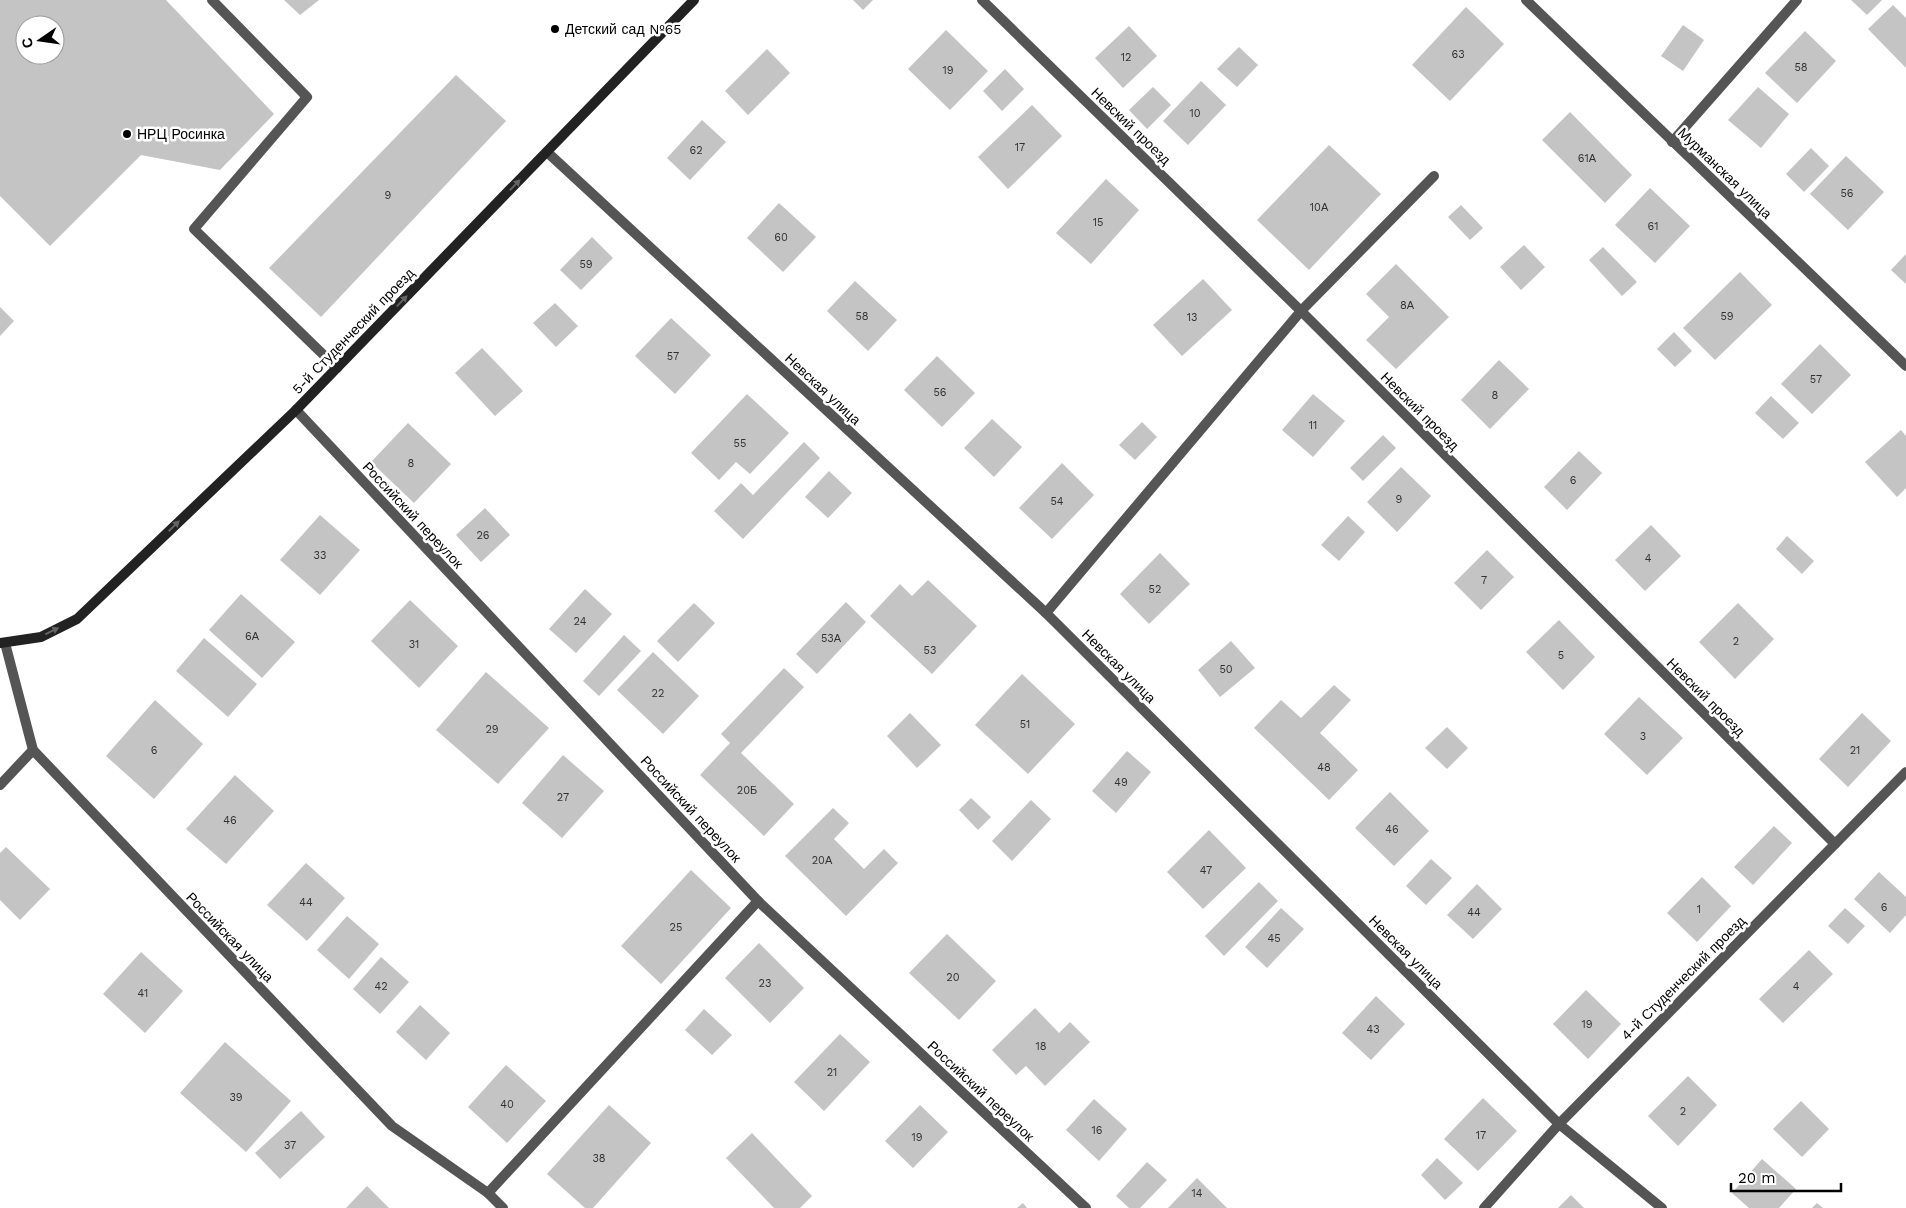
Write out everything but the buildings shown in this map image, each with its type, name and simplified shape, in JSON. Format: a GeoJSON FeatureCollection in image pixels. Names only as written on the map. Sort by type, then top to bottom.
{"type":"FeatureCollection","features":[{"type":"Feature","properties":{"kind":"main road","name":"5-й Студенческий проезд"},"geometry":{"type":"LineString","coordinates":[[2,643],[41,637],[77,619],[296,410],[694,0]]}},
{"type":"Feature","properties":{"kind":"street"},"geometry":{"type":"LineString","coordinates":[[212,0],[308,97],[194,229],[336,368]]}},
{"type":"Feature","properties":{"kind":"street","name":"Невский проезд"},"geometry":{"type":"LineString","coordinates":[[982,0],[1301,312],[1835,844]]}},
{"type":"Feature","properties":{"kind":"street","name":"Мурманская улица"},"geometry":{"type":"LineString","coordinates":[[1526,0],[1906,366]]}},
{"type":"Feature","properties":{"kind":"street"},"geometry":{"type":"LineString","coordinates":[[1672,142],[1797,0]]}},
{"type":"Feature","properties":{"kind":"street","name":"Невская улица"},"geometry":{"type":"LineString","coordinates":[[547,152],[1046,613],[1558,1124],[1662,1208]]}},
{"type":"Feature","properties":{"kind":"street"},"geometry":{"type":"LineString","coordinates":[[1046,613],[1301,312],[1434,176]]}},
{"type":"Feature","properties":{"kind":"street","name":"Российский переулок"},"geometry":{"type":"LineString","coordinates":[[296,410],[758,900],[1086,1208]]}},
{"type":"Feature","properties":{"kind":"street","name":"Российская улица"},"geometry":{"type":"LineString","coordinates":[[2,643],[33,750],[392,1126],[488,1194],[502,1208]]}},
{"type":"Feature","properties":{"kind":"street"},"geometry":{"type":"LineString","coordinates":[[0,785],[33,750]]}},
{"type":"Feature","properties":{"kind":"street","name":"4-й Студенческий проезд"},"geometry":{"type":"LineString","coordinates":[[1484,1208],[1558,1124],[1906,772]]}},
{"type":"Feature","properties":{"kind":"street"},"geometry":{"type":"LineString","coordinates":[[488,1194],[758,900]]}},
{"type":"Feature","properties":{"kind":"place","name":"Детский сад №65"},"geometry":{"type":"Point","coordinates":[555,29]}},
{"type":"Feature","properties":{"kind":"place","name":"НРЦ Росинка"},"geometry":{"type":"Point","coordinates":[127,134]}}]}
